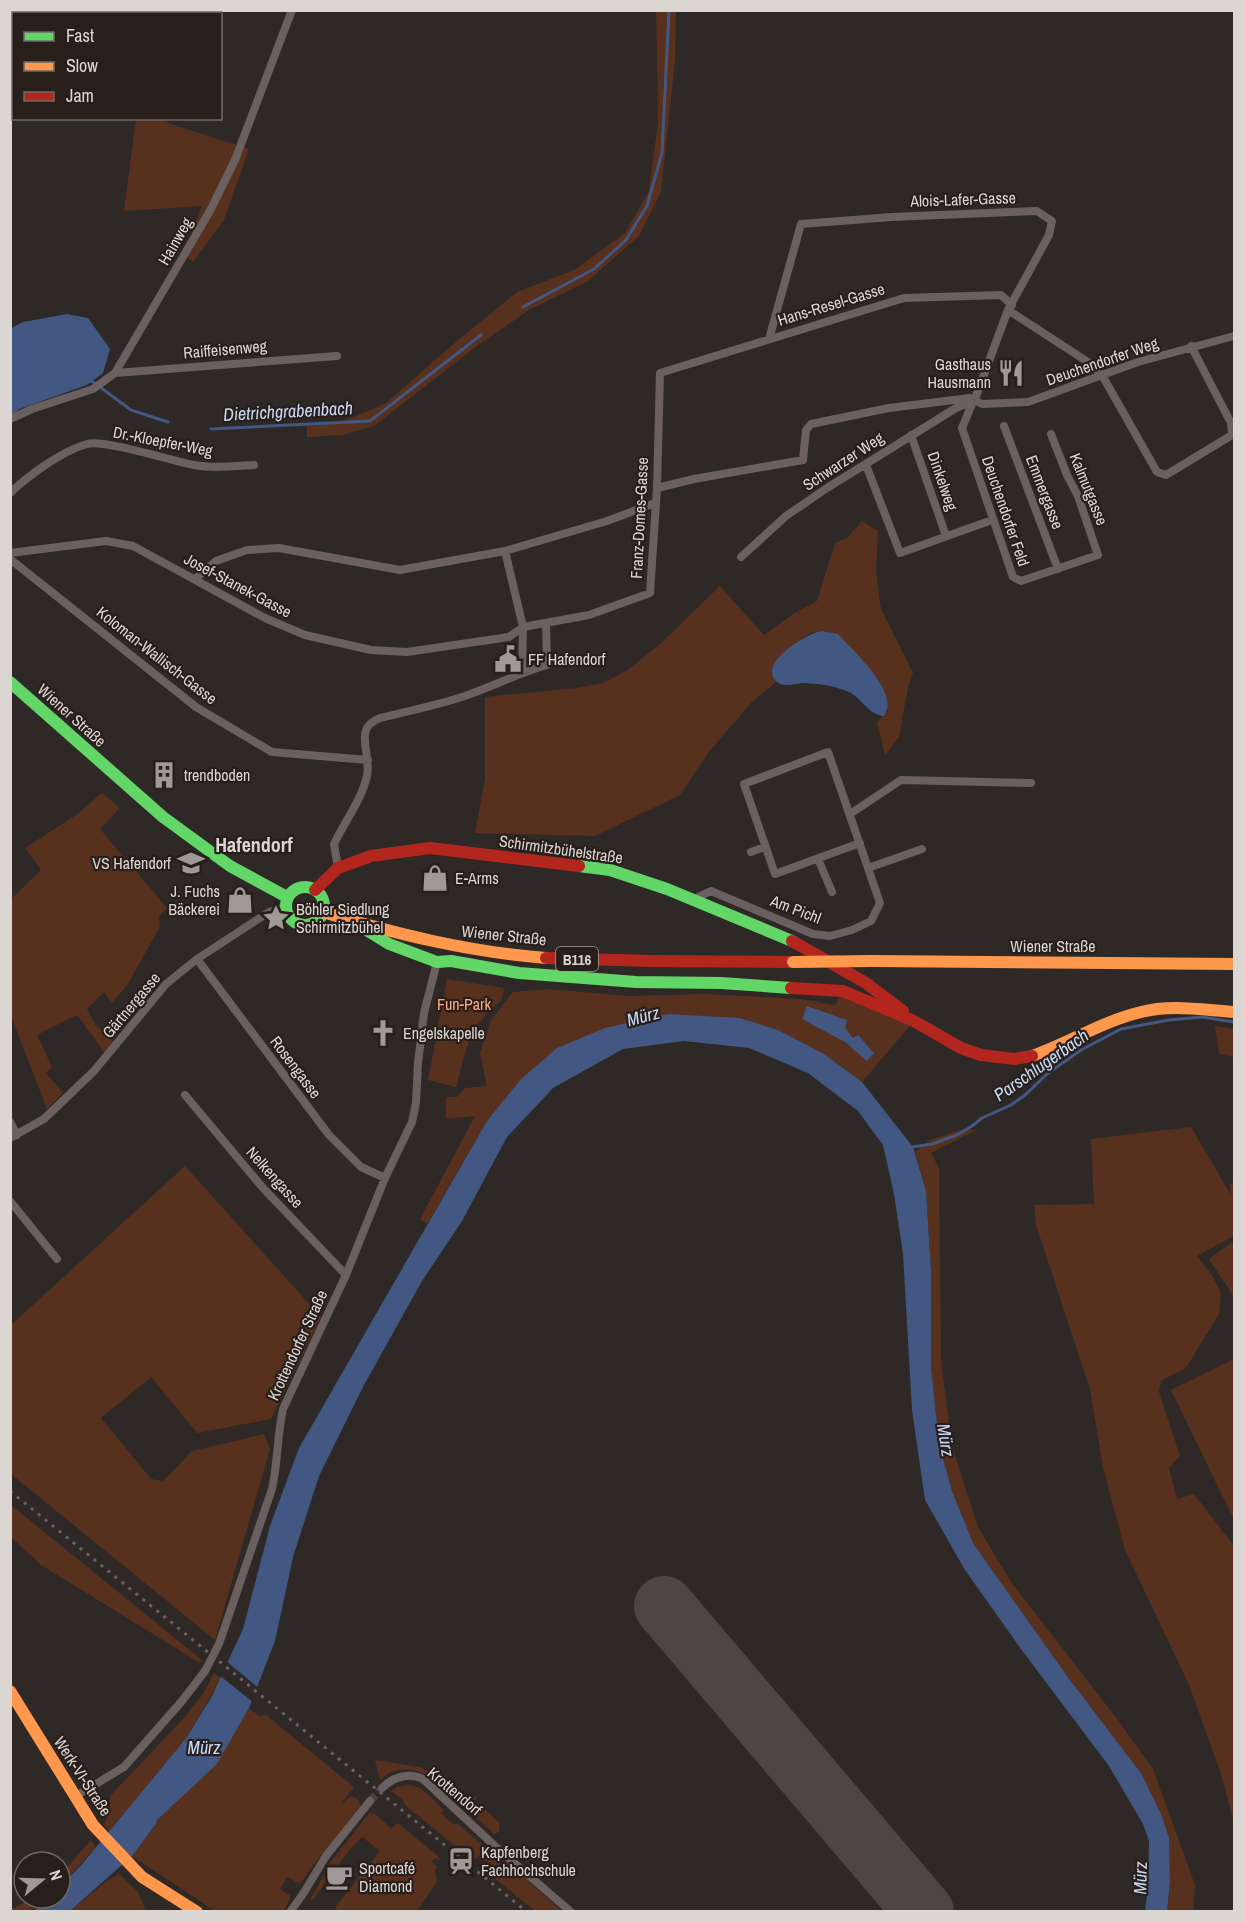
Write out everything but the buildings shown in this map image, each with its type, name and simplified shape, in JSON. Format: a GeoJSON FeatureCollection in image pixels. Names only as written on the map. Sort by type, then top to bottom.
{"type":"FeatureCollection","features":[{"type":"Feature","properties":{"kind":"main road","name":"Wiener Straße"},"geometry":{"type":"LineString","coordinates":[[10,682],[65,733],[163,817],[230,866],[286,902]]}},
{"type":"Feature","properties":{"kind":"main road","name":"Schirmitzbühelstraße"},"geometry":{"type":"LineString","coordinates":[[340,867],[371,856],[430,848],[610,870],[668,889],[791,941],[874,988],[914,1021]]}},
{"type":"Feature","properties":{"kind":"main road"},"geometry":{"type":"LineString","coordinates":[[315,890],[340,867]]}},
{"type":"Feature","properties":{"kind":"main road"},"geometry":{"type":"LineString","coordinates":[[301,887],[315,890],[323,899],[323,912],[315,922],[303,926],[291,920],[286,902],[294,890],[301,887]]}},
{"type":"Feature","properties":{"kind":"main road","name":"Wiener Straße"},"geometry":{"type":"LineString","coordinates":[[323,912],[442,945],[510,955],[625,961],[1234,964]]}},
{"type":"Feature","properties":{"kind":"main road"},"geometry":{"type":"LineString","coordinates":[[364,925],[389,944],[437,962],[451,961],[519,973],[636,982],[721,983],[843,991],[914,1021],[962,1048],[981,1055],[1014,1059],[1051,1049],[1108,1023],[1140,1012],[1181,1008],[1234,1012]]}},
{"type":"Feature","properties":{"kind":"main road"},"geometry":{"type":"LineString","coordinates":[[843,991],[845,971]]}},
{"type":"Feature","properties":{"kind":"main road","name":"Werk-VI-Straße"},"geometry":{"type":"LineString","coordinates":[[10,1691],[93,1825],[142,1877],[197,1911]]}},
{"type":"Feature","properties":{"kind":"street","name":"Hainweg"},"geometry":{"type":"LineString","coordinates":[[10,419],[97,387],[116,373],[211,209],[235,160],[292,10]]}},
{"type":"Feature","properties":{"kind":"street","name":"Alois-Lafer-Gasse"},"geometry":{"type":"LineString","coordinates":[[769,339],[801,224],[1037,211],[1052,221],[1049,235],[1010,308],[973,400]]}},
{"type":"Feature","properties":{"kind":"street","name":"Hans-Resel-Gasse"},"geometry":{"type":"LineString","coordinates":[[660,373],[904,298],[1001,295],[1010,308],[1088,362],[1102,375]]}},
{"type":"Feature","properties":{"kind":"street","name":"Deuchendorfer Weg"},"geometry":{"type":"LineString","coordinates":[[657,488],[694,479],[803,460],[806,430],[811,424],[890,408],[973,400],[982,404],[1028,402],[1191,346],[1234,336]]}},
{"type":"Feature","properties":{"kind":"street"},"geometry":{"type":"LineString","coordinates":[[1102,375],[1157,472],[1166,475],[1232,435],[1231,423],[1191,346]]}},
{"type":"Feature","properties":{"kind":"street","name":"Raiffeisenweg"},"geometry":{"type":"LineString","coordinates":[[116,373],[336,356]]}},
{"type":"Feature","properties":{"kind":"street","name":"Franz-Domes-Gasse"},"geometry":{"type":"LineString","coordinates":[[523,627],[589,615],[650,593],[657,488],[660,373]]}},
{"type":"Feature","properties":{"kind":"street","name":"Schwarzer Weg"},"geometry":{"type":"LineString","coordinates":[[741,557],[786,516],[827,488],[911,435],[973,400]]}},
{"type":"Feature","properties":{"kind":"street","name":"Deuchendorfer Feld"},"geometry":{"type":"LineString","coordinates":[[973,400],[962,428],[1013,577],[1021,581],[1098,555]]}},
{"type":"Feature","properties":{"kind":"street","name":"Emmergasse"},"geometry":{"type":"LineString","coordinates":[[1004,426],[1058,569]]}},
{"type":"Feature","properties":{"kind":"street","name":"Kalmutgasse"},"geometry":{"type":"LineString","coordinates":[[1051,434],[1078,496],[1098,555]]}},
{"type":"Feature","properties":{"kind":"street","name":"Dinkelweg"},"geometry":{"type":"LineString","coordinates":[[911,435],[946,536]]}},
{"type":"Feature","properties":{"kind":"street","name":"Dr.-Kloepfer-Weg"},"geometry":{"type":"LineString","coordinates":[[10,493],[26,478],[88,443],[111,446],[196,466],[254,465]]}},
{"type":"Feature","properties":{"kind":"street"},"geometry":{"type":"LineString","coordinates":[[866,465],[900,553],[992,520]]}},
{"type":"Feature","properties":{"kind":"street"},"geometry":{"type":"LineString","coordinates":[[195,579],[216,561],[247,550],[279,548],[400,570],[505,550],[607,521],[655,503]]}},
{"type":"Feature","properties":{"kind":"street","name":"Josef-Stanek-Gasse"},"geometry":{"type":"LineString","coordinates":[[10,553],[106,541],[133,546],[265,618],[305,635],[371,650],[407,651],[509,637],[523,627]]}},
{"type":"Feature","properties":{"kind":"street"},"geometry":{"type":"LineString","coordinates":[[505,550],[523,627],[522,672]]}},
{"type":"Feature","properties":{"kind":"street","name":"Koloman-Wallisch-Gasse"},"geometry":{"type":"LineString","coordinates":[[10,559],[196,707],[273,752],[368,760]]}},
{"type":"Feature","properties":{"kind":"street"},"geometry":{"type":"LineString","coordinates":[[340,867],[334,844],[357,803],[367,776],[368,760],[364,734],[371,721],[465,696],[507,681],[522,672],[548,665],[546,623]]}},
{"type":"Feature","properties":{"kind":"street","name":"Am Pichl"},"geometry":{"type":"LineString","coordinates":[[692,900],[711,891],[813,934],[830,936],[852,930],[871,921],[880,903],[860,843],[828,752],[744,784],[764,847],[775,874],[860,843]]}},
{"type":"Feature","properties":{"kind":"street"},"geometry":{"type":"LineString","coordinates":[[850,814],[901,780],[1031,783]]}},
{"type":"Feature","properties":{"kind":"street"},"geometry":{"type":"LineString","coordinates":[[751,852],[764,847]]}},
{"type":"Feature","properties":{"kind":"street"},"geometry":{"type":"LineString","coordinates":[[868,868],[922,849]]}},
{"type":"Feature","properties":{"kind":"street","name":"Am Pichl"},"geometry":{"type":"LineString","coordinates":[[818,858],[831,892]]}},
{"type":"Feature","properties":{"kind":"street","name":"Gärtnergasse"},"geometry":{"type":"LineString","coordinates":[[14,1136],[44,1119],[80,1086],[116,1046],[163,986],[197,960],[286,902]]}},
{"type":"Feature","properties":{"kind":"street","name":"Rosengasse"},"geometry":{"type":"LineString","coordinates":[[197,960],[329,1135],[360,1167],[385,1178]]}},
{"type":"Feature","properties":{"kind":"street","name":"Krottendorfer Straße"},"geometry":{"type":"LineString","coordinates":[[76,1797],[124,1767],[175,1710],[205,1671],[219,1644],[272,1489],[278,1463],[279,1427],[283,1409],[345,1275],[385,1178],[414,1116],[424,1013],[437,962]]}},
{"type":"Feature","properties":{"kind":"street","name":"Nelkengasse"},"geometry":{"type":"LineString","coordinates":[[185,1095],[263,1188],[345,1275]]}},
{"type":"Feature","properties":{"kind":"street"},"geometry":{"type":"LineString","coordinates":[[10,1122],[14,1136]]}},
{"type":"Feature","properties":{"kind":"street"},"geometry":{"type":"LineString","coordinates":[[10,1201],[57,1259]]}},
{"type":"Feature","properties":{"kind":"street","name":"Krottendorf"},"geometry":{"type":"LineString","coordinates":[[382,1788],[391,1780],[401,1777],[412,1776],[423,1779],[503,1853],[571,1911]]}},
{"type":"Feature","properties":{"kind":"street"},"geometry":{"type":"LineString","coordinates":[[290,1911],[326,1856],[370,1801]]}},
{"type":"Feature","properties":{"kind":"street"},"geometry":{"type":"LineString","coordinates":[[299,1911],[303,1894]]}},
{"type":"Feature","properties":{"kind":"green space"},"geometry":{"type":"Polygon","coordinates":[[[656,11],[676,11],[675,61],[661,192],[639,236],[588,281],[529,310],[477,346],[374,426],[342,435],[307,437],[307,426],[342,422],[386,403],[517,292],[574,270],[625,233],[649,191],[658,122],[656,11]]]}},
{"type":"Feature","properties":{"kind":"green space"},"geometry":{"type":"Polygon","coordinates":[[[136,120],[162,120],[249,149],[224,220],[193,262],[184,255],[202,206],[124,211],[136,120]]]}},
{"type":"Feature","properties":{"kind":"green space"},"geometry":{"type":"Polygon","coordinates":[[[862,521],[878,531],[876,570],[881,609],[913,673],[908,687],[899,737],[885,755],[877,722],[888,711],[880,683],[853,652],[821,631],[810,633],[781,655],[771,674],[777,681],[751,703],[708,753],[680,795],[595,836],[475,833],[485,779],[485,697],[603,683],[628,670],[662,642],[720,586],[764,635],[793,614],[817,601],[835,543],[847,538],[862,521]]]}},
{"type":"Feature","properties":{"kind":"green space"},"geometry":{"type":"Polygon","coordinates":[[[102,793],[120,808],[100,829],[167,908],[159,916],[160,926],[128,984],[112,1003],[104,992],[87,1009],[95,1024],[115,1043],[106,1054],[77,1015],[37,1035],[52,1067],[46,1073],[63,1093],[47,1109],[11,1016],[10,900],[41,870],[25,848],[76,815],[102,793]]]}},
{"type":"Feature","properties":{"kind":"green space","name":"Fun-Park"},"geometry":{"type":"Polygon","coordinates":[[[447,979],[504,988],[502,1000],[482,1019],[470,1039],[456,1087],[428,1080],[447,979]]]}},
{"type":"Feature","properties":{"kind":"green space"},"geometry":{"type":"Polygon","coordinates":[[[548,989],[630,996],[705,994],[801,999],[835,1005],[843,991],[914,1021],[862,1082],[824,1054],[668,1014],[487,1121],[427,1224],[420,1219],[475,1116],[446,1119],[446,1097],[457,1097],[465,1088],[487,1086],[480,1053],[491,1020],[513,992],[548,989]]]}},
{"type":"Feature","properties":{"kind":"green space"},"geometry":{"type":"Polygon","coordinates":[[[1215,1026],[1234,1029],[1234,1057],[1219,1054],[1215,1026]]]}},
{"type":"Feature","properties":{"kind":"green space"},"geometry":{"type":"Polygon","coordinates":[[[1191,1127],[1231,1195],[1230,1184],[1234,1182],[1234,1236],[1197,1256],[1212,1275],[1221,1293],[1219,1314],[1186,1368],[1161,1381],[1159,1392],[1180,1456],[1169,1468],[1177,1499],[1194,1494],[1234,1546],[1234,1823],[1221,1774],[1189,1685],[1125,1550],[1103,1467],[1090,1389],[1036,1225],[1034,1205],[1094,1204],[1091,1139],[1191,1127]]]}},
{"type":"Feature","properties":{"kind":"green space"},"geometry":{"type":"Polygon","coordinates":[[[963,1129],[976,1130],[931,1153],[939,1168],[941,1360],[952,1446],[978,1527],[1011,1582],[1153,1769],[1195,1885],[1193,1911],[1167,1911],[1170,1882],[1141,1773],[1067,1676],[973,1543],[952,1491],[939,1443],[931,1366],[931,1271],[926,1191],[915,1152],[930,1140],[963,1129]]]}},
{"type":"Feature","properties":{"kind":"green space"},"geometry":{"type":"Polygon","coordinates":[[[185,1166],[321,1317],[271,1419],[197,1433],[151,1377],[101,1418],[151,1479],[163,1481],[192,1451],[264,1434],[270,1449],[215,1640],[11,1474],[11,1325],[185,1166]]]}},
{"type":"Feature","properties":{"kind":"green space"},"geometry":{"type":"Polygon","coordinates":[[[1234,1241],[1234,1297],[1209,1259],[1234,1241]]]}},
{"type":"Feature","properties":{"kind":"green space"},"geometry":{"type":"Polygon","coordinates":[[[1234,1359],[1234,1520],[1171,1390],[1234,1359]]]}},
{"type":"Feature","properties":{"kind":"green space"},"geometry":{"type":"Polygon","coordinates":[[[11,1505],[202,1660],[200,1663],[41,1565],[11,1537],[11,1505]]]}},
{"type":"Feature","properties":{"kind":"green space"},"geometry":{"type":"Polygon","coordinates":[[[214,1673],[221,1678],[187,1737],[109,1831],[104,1825],[109,1812],[111,1795],[182,1720],[203,1694],[214,1673]]]}},
{"type":"Feature","properties":{"kind":"green space"},"geometry":{"type":"Polygon","coordinates":[[[249,1708],[259,1716],[266,1715],[354,1787],[340,1805],[351,1796],[358,1799],[361,1806],[302,1881],[298,1883],[287,1877],[280,1889],[291,1896],[284,1911],[215,1911],[132,1856],[157,1820],[217,1763],[249,1708]]]}},
{"type":"Feature","properties":{"kind":"green space"},"geometry":{"type":"Polygon","coordinates":[[[375,1760],[420,1767],[435,1775],[470,1804],[475,1796],[477,1797],[475,1801],[500,1823],[499,1832],[494,1834],[425,1774],[412,1770],[398,1770],[380,1780],[375,1760]]]}},
{"type":"Feature","properties":{"kind":"green space"},"geometry":{"type":"Polygon","coordinates":[[[409,1785],[428,1794],[444,1810],[441,1813],[454,1825],[457,1823],[500,1861],[501,1871],[479,1856],[473,1861],[391,1791],[397,1787],[409,1785]]]}},
{"type":"Feature","properties":{"kind":"green space"},"geometry":{"type":"Polygon","coordinates":[[[369,1813],[375,1814],[391,1828],[398,1823],[440,1858],[438,1860],[435,1858],[431,1862],[437,1866],[435,1870],[437,1882],[417,1911],[335,1911],[336,1906],[380,1851],[362,1837],[347,1853],[313,1900],[310,1900],[330,1863],[369,1813]]]}},
{"type":"Feature","properties":{"kind":"green space"},"geometry":{"type":"Polygon","coordinates":[[[91,1840],[96,1847],[72,1874],[72,1861],[91,1840]]]}},
{"type":"Feature","properties":{"kind":"green space"},"geometry":{"type":"Polygon","coordinates":[[[502,1861],[505,1861],[562,1911],[535,1911],[488,1873],[487,1864],[496,1872],[503,1873],[502,1861]]]}},
{"type":"Feature","properties":{"kind":"green space"},"geometry":{"type":"Polygon","coordinates":[[[119,1874],[138,1892],[146,1911],[70,1911],[72,1910],[108,1880],[119,1874]]]}},
{"type":"Feature","properties":{"kind":"water"},"geometry":{"type":"Polygon","coordinates":[[[67,314],[88,318],[110,349],[103,373],[87,385],[19,409],[11,417],[11,328],[23,322],[67,314]]]}},
{"type":"Feature","properties":{"kind":"water"},"geometry":{"type":"Polygon","coordinates":[[[821,631],[838,634],[873,673],[886,696],[888,707],[884,716],[874,713],[851,693],[840,689],[817,684],[787,685],[777,682],[772,675],[773,667],[778,659],[795,644],[821,631]]]}},
{"type":"Feature","properties":{"kind":"water"},"geometry":{"type":"Polygon","coordinates":[[[807,1006],[847,1020],[845,1028],[853,1038],[858,1035],[874,1053],[867,1061],[845,1042],[802,1019],[807,1006]]]}},
{"type":"Feature","properties":{"kind":"water","name":"Mürz"},"geometry":{"type":"Polygon","coordinates":[[[668,1014],[740,1018],[778,1030],[824,1054],[862,1082],[913,1147],[926,1191],[931,1271],[931,1366],[939,1443],[952,1491],[973,1543],[1067,1676],[1141,1773],[1161,1814],[1169,1838],[1170,1882],[1167,1911],[1145,1911],[1149,1841],[1143,1824],[1109,1766],[965,1570],[925,1500],[912,1410],[903,1254],[894,1194],[883,1145],[858,1111],[808,1073],[749,1048],[684,1041],[623,1049],[553,1088],[507,1137],[462,1221],[422,1281],[364,1385],[319,1476],[293,1557],[275,1641],[249,1708],[217,1764],[157,1820],[132,1856],[72,1909],[72,1874],[187,1737],[212,1696],[243,1629],[270,1526],[299,1448],[487,1121],[521,1079],[557,1048],[605,1028],[668,1014]]]}},
{"type":"Feature","properties":{"kind":"water","name":"Mürz"},"geometry":{"type":"Polygon","coordinates":[[[34,1910],[71,1910],[70,1911],[31,1912],[34,1910]]]}},
{"type":"Feature","properties":{"kind":"pier"},"geometry":{"type":"Polygon","coordinates":[[[226,1661],[260,1689],[254,1703],[219,1675],[226,1661]]]}},
{"type":"Feature","properties":{"kind":"waterway","name":"Dietrichgrabenbach"},"geometry":{"type":"LineString","coordinates":[[523,307],[594,269],[626,240],[647,206],[662,153],[669,10]]}},
{"type":"Feature","properties":{"kind":"waterway","name":"Dietrichgrabenbach"},"geometry":{"type":"LineString","coordinates":[[211,429],[370,421],[481,335]]}},
{"type":"Feature","properties":{"kind":"waterway","name":"Dietrichgrabenbach"},"geometry":{"type":"LineString","coordinates":[[89,379],[131,410],[168,422]]}},
{"type":"Feature","properties":{"kind":"waterway","name":"Parschlugerbach"},"geometry":{"type":"LineString","coordinates":[[912,1147],[932,1144],[957,1135],[982,1118],[1011,1105],[1047,1074],[1081,1050],[1121,1029],[1169,1020],[1202,1017],[1234,1022]]}},
{"type":"Feature","properties":{"kind":"runway"},"geometry":{"type":"LineString","coordinates":[[664,1606],[924,1912]]}},
{"type":"Feature","properties":{"kind":"tunnel"},"geometry":{"type":"LineString","coordinates":[[370,1801],[382,1788]]}},
{"type":"Feature","properties":{"kind":"railway"},"geometry":{"type":"LineString","coordinates":[[10,1491],[527,1912]]}},
{"type":"Feature","properties":{"kind":"traffic: fast"},"geometry":{"type":"LineString","coordinates":[[10,682],[163,817],[230,866],[287,897]]}},
{"type":"Feature","properties":{"kind":"traffic: fast"},"geometry":{"type":"LineString","coordinates":[[579,866],[610,870],[667,889],[792,941]]}},
{"type":"Feature","properties":{"kind":"traffic: fast"},"geometry":{"type":"LineString","coordinates":[[305,887],[319,892],[324,906],[319,920],[305,925],[291,920],[286,906],[291,892],[305,887]]}},
{"type":"Feature","properties":{"kind":"traffic: fast"},"geometry":{"type":"LineString","coordinates":[[365,925],[368,931],[389,944],[437,962],[451,961],[519,973],[636,982],[721,983],[791,988]]}},
{"type":"Feature","properties":{"kind":"traffic: slow"},"geometry":{"type":"LineString","coordinates":[[323,912],[433,941],[546,958]]}},
{"type":"Feature","properties":{"kind":"traffic: slow"},"geometry":{"type":"LineString","coordinates":[[871,961],[1234,964]]}},
{"type":"Feature","properties":{"kind":"traffic: slow"},"geometry":{"type":"LineString","coordinates":[[793,962],[871,961]]}},
{"type":"Feature","properties":{"kind":"traffic: slow"},"geometry":{"type":"LineString","coordinates":[[1032,1056],[1113,1021],[1141,1012],[1175,1008],[1234,1012]]}},
{"type":"Feature","properties":{"kind":"traffic: slow"},"geometry":{"type":"LineString","coordinates":[[10,1691],[93,1825],[142,1877],[197,1912]]}},
{"type":"Feature","properties":{"kind":"traffic: jam"},"geometry":{"type":"LineString","coordinates":[[315,890],[338,868],[371,856],[430,848],[579,866]]}},
{"type":"Feature","properties":{"kind":"traffic: jam"},"geometry":{"type":"LineString","coordinates":[[792,941],[866,983],[903,1011]]}},
{"type":"Feature","properties":{"kind":"traffic: jam"},"geometry":{"type":"LineString","coordinates":[[546,958],[793,962]]}},
{"type":"Feature","properties":{"kind":"traffic: jam"},"geometry":{"type":"LineString","coordinates":[[791,988],[843,991],[914,1021],[961,1048],[981,1055],[1014,1059],[1032,1056]]}},
{"type":"Feature","properties":{"kind":"place","name":"Gasthaus Hausmann"},"geometry":{"type":"Point","coordinates":[1011,373]}},
{"type":"Feature","properties":{"kind":"place","name":"FF Hafendorf"},"geometry":{"type":"Point","coordinates":[508,659]}},
{"type":"Feature","properties":{"kind":"place","name":"trendboden"},"geometry":{"type":"Point","coordinates":[164,775]}},
{"type":"Feature","properties":{"kind":"place","name":"VS Hafendorf"},"geometry":{"type":"Point","coordinates":[191,863]}},
{"type":"Feature","properties":{"kind":"place","name":"E-Arms"},"geometry":{"type":"Point","coordinates":[435,878]}},
{"type":"Feature","properties":{"kind":"place","name":"J. Fuchs Bäckerei"},"geometry":{"type":"Point","coordinates":[240,900]}},
{"type":"Feature","properties":{"kind":"place","name":"Böhler Siedlung Schirmitzbühel"},"geometry":{"type":"Point","coordinates":[276,918]}},
{"type":"Feature","properties":{"kind":"place","name":"Engelskapelle"},"geometry":{"type":"Point","coordinates":[383,1033]}},
{"type":"Feature","properties":{"kind":"place","name":"Kapfenberg Fachhochschule"},"geometry":{"type":"Point","coordinates":[461,1861]}},
{"type":"Feature","properties":{"kind":"place","name":"Sportcafé Diamond"},"geometry":{"type":"Point","coordinates":[339,1877]}},
{"type":"Feature","properties":{"kind":"district","name":"Hafendorf"},"geometry":{"type":"Point","coordinates":[254,844]}}]}
